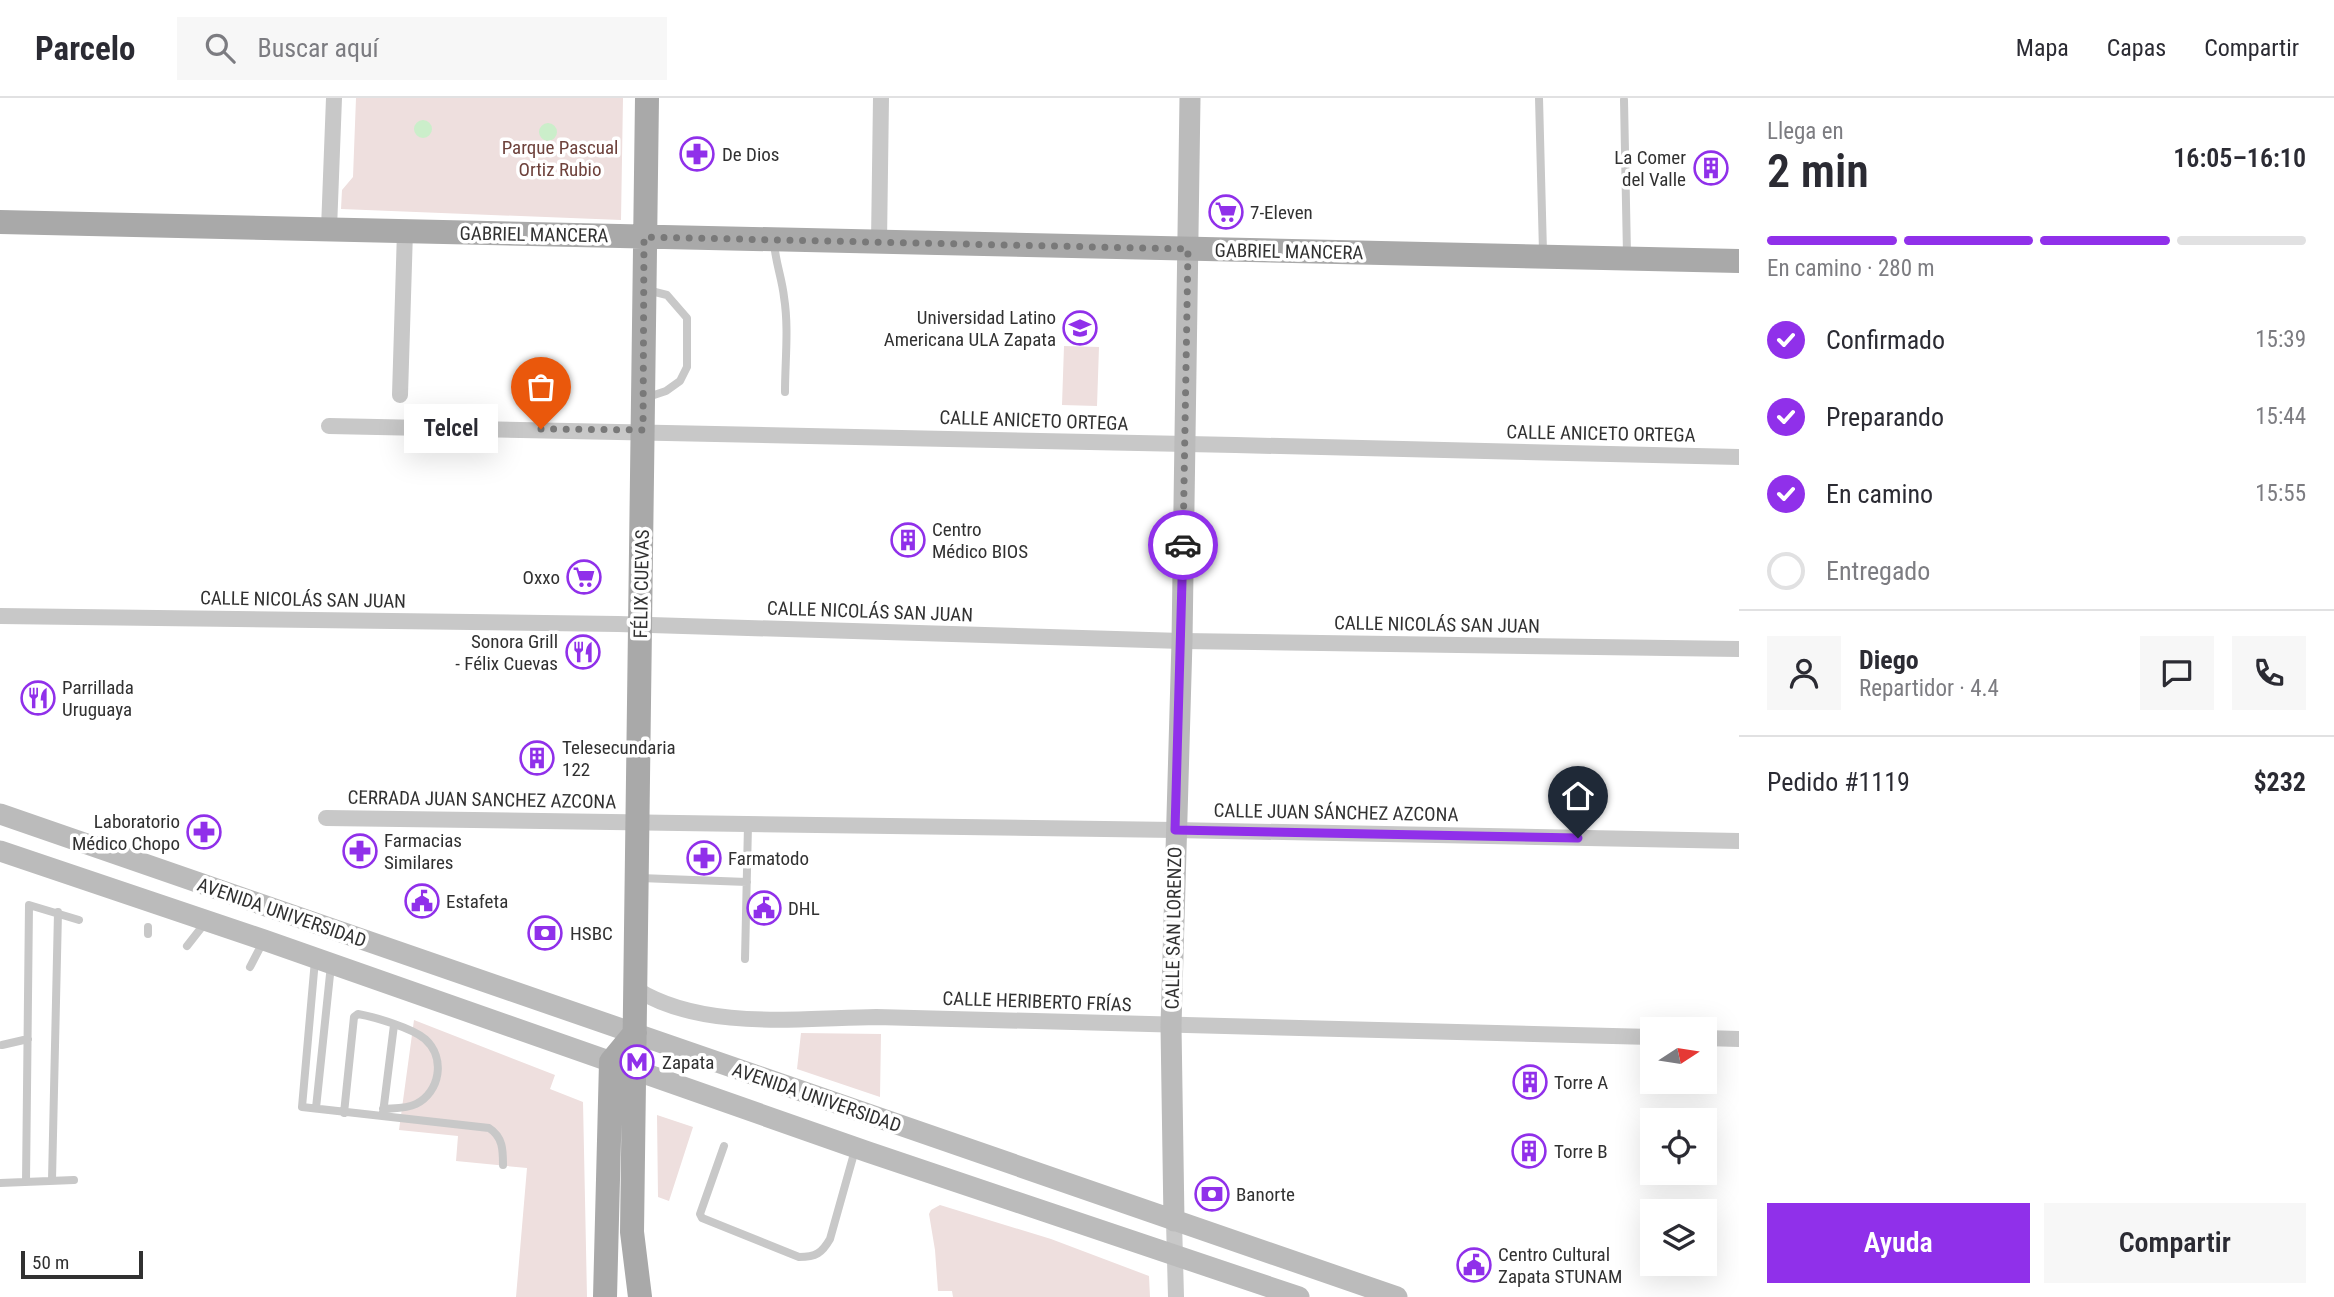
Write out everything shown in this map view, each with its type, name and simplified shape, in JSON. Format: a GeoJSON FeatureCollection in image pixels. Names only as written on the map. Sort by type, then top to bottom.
{"type":"FeatureCollection","features":[{"type":"Feature","properties":{"kind":"main road","name":"FÉLIX CUEVAS"},"geometry":{"type":"LineString","coordinates":[[632,1232],[647,98]]}},
{"type":"Feature","properties":{"kind":"main road","name":"CALLE SAN LORENZO"},"geometry":{"type":"LineString","coordinates":[[1174,1221],[1171,1026],[1182,641],[1190,98]]}},
{"type":"Feature","properties":{"kind":"main road","name":"GABRIEL MANCERA"},"geometry":{"type":"LineString","coordinates":[[0,222],[1739,261]]}},
{"type":"Feature","properties":{"kind":"main road","name":"AVENIDA UNIVERSIDAD"},"geometry":{"type":"LineString","coordinates":[[0,814],[1397,1297]]}},
{"type":"Feature","properties":{"kind":"main road","name":"AVENIDA UNIVERSIDAD"},"geometry":{"type":"LineString","coordinates":[[0,851],[1299,1297]]}},
{"type":"Feature","properties":{"kind":"main road"},"geometry":{"type":"LineString","coordinates":[[605,1297],[607,1060],[635,1033]]}},
{"type":"Feature","properties":{"kind":"main road"},"geometry":{"type":"LineString","coordinates":[[625,1297],[632,1232]]}},
{"type":"Feature","properties":{"kind":"main road"},"geometry":{"type":"LineString","coordinates":[[632,1232],[640,1297]]}},
{"type":"Feature","properties":{"kind":"street"},"geometry":{"type":"LineString","coordinates":[[329,229],[334,98]]}},
{"type":"Feature","properties":{"kind":"street"},"geometry":{"type":"LineString","coordinates":[[878,242],[881,98]]}},
{"type":"Feature","properties":{"kind":"street"},"geometry":{"type":"LineString","coordinates":[[400,395],[405,231]]}},
{"type":"Feature","properties":{"kind":"street","name":"CALLE ANICETO ORTEGA"},"geometry":{"type":"LineString","coordinates":[[328,426],[643,430],[1185,446],[1739,457]]}},
{"type":"Feature","properties":{"kind":"street","name":"CALLE NICOLÁS SAN JUAN"},"geometry":{"type":"LineString","coordinates":[[0,616],[640,625],[1182,641],[1739,649]]}},
{"type":"Feature","properties":{"kind":"street","name":"CERRADA JUAN SANCHEZ AZCONA"},"geometry":{"type":"LineString","coordinates":[[326,818],[638,822]]}},
{"type":"Feature","properties":{"kind":"street","name":"CALLE JUAN SÁNCHEZ AZCONA"},"geometry":{"type":"LineString","coordinates":[[638,822],[1739,841]]}},
{"type":"Feature","properties":{"kind":"street","name":"CALLE HERIBERTO FRÍAS"},"geometry":{"type":"LineString","coordinates":[[636,989],[656,1002],[695,1012],[766,1019],[876,1017],[1640,1037]]}},
{"type":"Feature","properties":{"kind":"street"},"geometry":{"type":"LineString","coordinates":[[1717,1038],[1739,1039]]}},
{"type":"Feature","properties":{"kind":"street","name":"CALLE SAN LORENZO"},"geometry":{"type":"LineString","coordinates":[[1174,1221],[1176,1297]]}},
{"type":"Feature","properties":{"kind":"lane"},"geometry":{"type":"LineString","coordinates":[[1539,98],[1543,257]]}},
{"type":"Feature","properties":{"kind":"lane"},"geometry":{"type":"LineString","coordinates":[[1624,100],[1628,258]]}},
{"type":"Feature","properties":{"kind":"lane"},"geometry":{"type":"LineString","coordinates":[[774,239],[775,261],[786,312],[785,392]]}},
{"type":"Feature","properties":{"kind":"lane"},"geometry":{"type":"LineString","coordinates":[[643,398],[666,391],[680,381],[687,367],[687,318],[667,295],[644,289]]}},
{"type":"Feature","properties":{"kind":"lane"},"geometry":{"type":"LineString","coordinates":[[745,959],[748,825]]}},
{"type":"Feature","properties":{"kind":"lane"},"geometry":{"type":"LineString","coordinates":[[637,878],[747,882]]}},
{"type":"Feature","properties":{"kind":"lane"},"geometry":{"type":"LineString","coordinates":[[26,1182],[29,905],[79,920]]}},
{"type":"Feature","properties":{"kind":"lane"},"geometry":{"type":"LineString","coordinates":[[52,1180],[58,912]]}},
{"type":"Feature","properties":{"kind":"lane"},"geometry":{"type":"LineString","coordinates":[[187,946],[207,920]]}},
{"type":"Feature","properties":{"kind":"lane"},"geometry":{"type":"LineString","coordinates":[[250,967],[264,940]]}},
{"type":"Feature","properties":{"kind":"lane"},"geometry":{"type":"LineString","coordinates":[[323,960],[302,1107],[344,1113],[383,1113],[489,1128],[500,1139],[503,1165]]}},
{"type":"Feature","properties":{"kind":"lane"},"geometry":{"type":"LineString","coordinates":[[316,1108],[323,960]]}},
{"type":"Feature","properties":{"kind":"lane"},"geometry":{"type":"LineString","coordinates":[[344,1113],[354,1017],[358,1014],[418,1034],[430,1045],[438,1062],[438,1074],[430,1093],[418,1103],[383,1113]]}},
{"type":"Feature","properties":{"kind":"lane"},"geometry":{"type":"LineString","coordinates":[[383,1113],[394,1026]]}},
{"type":"Feature","properties":{"kind":"lane"},"geometry":{"type":"LineString","coordinates":[[2,1045],[29,1040]]}},
{"type":"Feature","properties":{"kind":"lane"},"geometry":{"type":"LineString","coordinates":[[597,1297],[607,1060]]}},
{"type":"Feature","properties":{"kind":"lane"},"geometry":{"type":"LineString","coordinates":[[724,1146],[701,1213],[702,1219],[799,1257],[813,1257],[824,1250],[830,1239],[856,1147]]}},
{"type":"Feature","properties":{"kind":"lane"},"geometry":{"type":"LineString","coordinates":[[0,1183],[74,1180]]}},
{"type":"Feature","properties":{"kind":"green space","name":"Parque Pascual Ortiz Rubio"},"geometry":{"type":"Polygon","coordinates":[[[356,98],[623,98],[621,220],[341,209],[342,190],[353,177],[356,98]]]}},
{"type":"Feature","properties":{"kind":"green space"},"geometry":{"type":"Polygon","coordinates":[[[1064,346],[1099,347],[1097,406],[1062,405],[1064,346]]]}},
{"type":"Feature","properties":{"kind":"green space"},"geometry":{"type":"Polygon","coordinates":[[[414,1020],[555,1075],[550,1089],[583,1102],[587,1297],[516,1297],[527,1168],[456,1161],[458,1136],[399,1130],[414,1020]]]}},
{"type":"Feature","properties":{"kind":"green space"},"geometry":{"type":"Polygon","coordinates":[[[801,1033],[881,1034],[880,1097],[797,1069],[801,1033]]]}},
{"type":"Feature","properties":{"kind":"green space"},"geometry":{"type":"Polygon","coordinates":[[[657,1115],[693,1127],[669,1201],[658,1197],[657,1115]]]}},
{"type":"Feature","properties":{"kind":"green space"},"geometry":{"type":"Polygon","coordinates":[[[940,1205],[1051,1239],[1149,1276],[1150,1297],[953,1297],[952,1291],[938,1291],[929,1214],[940,1205]]]}},
{"type":"Feature","properties":{"kind":"shaded area"},"geometry":{"type":"Polygon","coordinates":[[[419,120],[427,120],[432,129],[430,136],[419,138],[414,133],[414,125],[419,120]]]}},
{"type":"Feature","properties":{"kind":"shaded area"},"geometry":{"type":"Polygon","coordinates":[[[544,123],[552,123],[557,132],[555,139],[544,141],[539,136],[539,128],[544,123]]]}},
{"type":"Feature","properties":{"kind":"way so far"},"geometry":{"type":"LineString","coordinates":[[541,429],[643,430],[644,237],[1188,249],[1183,545]]}},
{"type":"Feature","properties":{"kind":"place","name":"De Dios"},"geometry":{"type":"Point","coordinates":[697,154]}},
{"type":"Feature","properties":{"kind":"place","name":"La Comer del Valle"},"geometry":{"type":"Point","coordinates":[1711,168]}},
{"type":"Feature","properties":{"kind":"place","name":"7-Eleven"},"geometry":{"type":"Point","coordinates":[1226,212]}},
{"type":"Feature","properties":{"kind":"place","name":"Universidad Latino Americana ULA Zapata"},"geometry":{"type":"Point","coordinates":[1080,328]}},
{"type":"Feature","properties":{"kind":"place","name":"Telcel"},"geometry":{"type":"Point","coordinates":[541,429]}},
{"type":"Feature","properties":{"kind":"place","name":"Centro Médico BIOS"},"geometry":{"type":"Point","coordinates":[908,540]}},
{"type":"Feature","properties":{"kind":"place","name":"Oxxo"},"geometry":{"type":"Point","coordinates":[584,577]}},
{"type":"Feature","properties":{"kind":"place","name":"Sonora Grill - Félix Cuevas"},"geometry":{"type":"Point","coordinates":[583,652]}},
{"type":"Feature","properties":{"kind":"place","name":"Parrillada Uruguaya"},"geometry":{"type":"Point","coordinates":[38,698]}},
{"type":"Feature","properties":{"kind":"place","name":"Telesecundaria 122"},"geometry":{"type":"Point","coordinates":[537,758]}},
{"type":"Feature","properties":{"kind":"place","name":"Laboratorio Médico Chopo"},"geometry":{"type":"Point","coordinates":[204,832]}},
{"type":"Feature","properties":{"kind":"place","name":"Farmacias Similares"},"geometry":{"type":"Point","coordinates":[360,851]}},
{"type":"Feature","properties":{"kind":"place","name":"Farmatodo"},"geometry":{"type":"Point","coordinates":[704,858]}},
{"type":"Feature","properties":{"kind":"place","name":"Estafeta"},"geometry":{"type":"Point","coordinates":[422,901]}},
{"type":"Feature","properties":{"kind":"place","name":"DHL"},"geometry":{"type":"Point","coordinates":[764,908]}},
{"type":"Feature","properties":{"kind":"place","name":"HSBC"},"geometry":{"type":"Point","coordinates":[545,933]}},
{"type":"Feature","properties":{"kind":"place","name":"Zapata"},"geometry":{"type":"Point","coordinates":[637,1062]}},
{"type":"Feature","properties":{"kind":"place","name":"Torre A"},"geometry":{"type":"Point","coordinates":[1530,1082]}},
{"type":"Feature","properties":{"kind":"place","name":"Torre B"},"geometry":{"type":"Point","coordinates":[1529,1151]}},
{"type":"Feature","properties":{"kind":"place","name":"Banorte"},"geometry":{"type":"Point","coordinates":[1212,1194]}},
{"type":"Feature","properties":{"kind":"place","name":"Centro Cultural Zapata STUNAM"},"geometry":{"type":"Point","coordinates":[1474,1265]}},
{"type":"Feature","properties":{"kind":"route"},"geometry":{"type":"LineString","coordinates":[[1183,545],[1175,830],[1578,838]]}}]}
